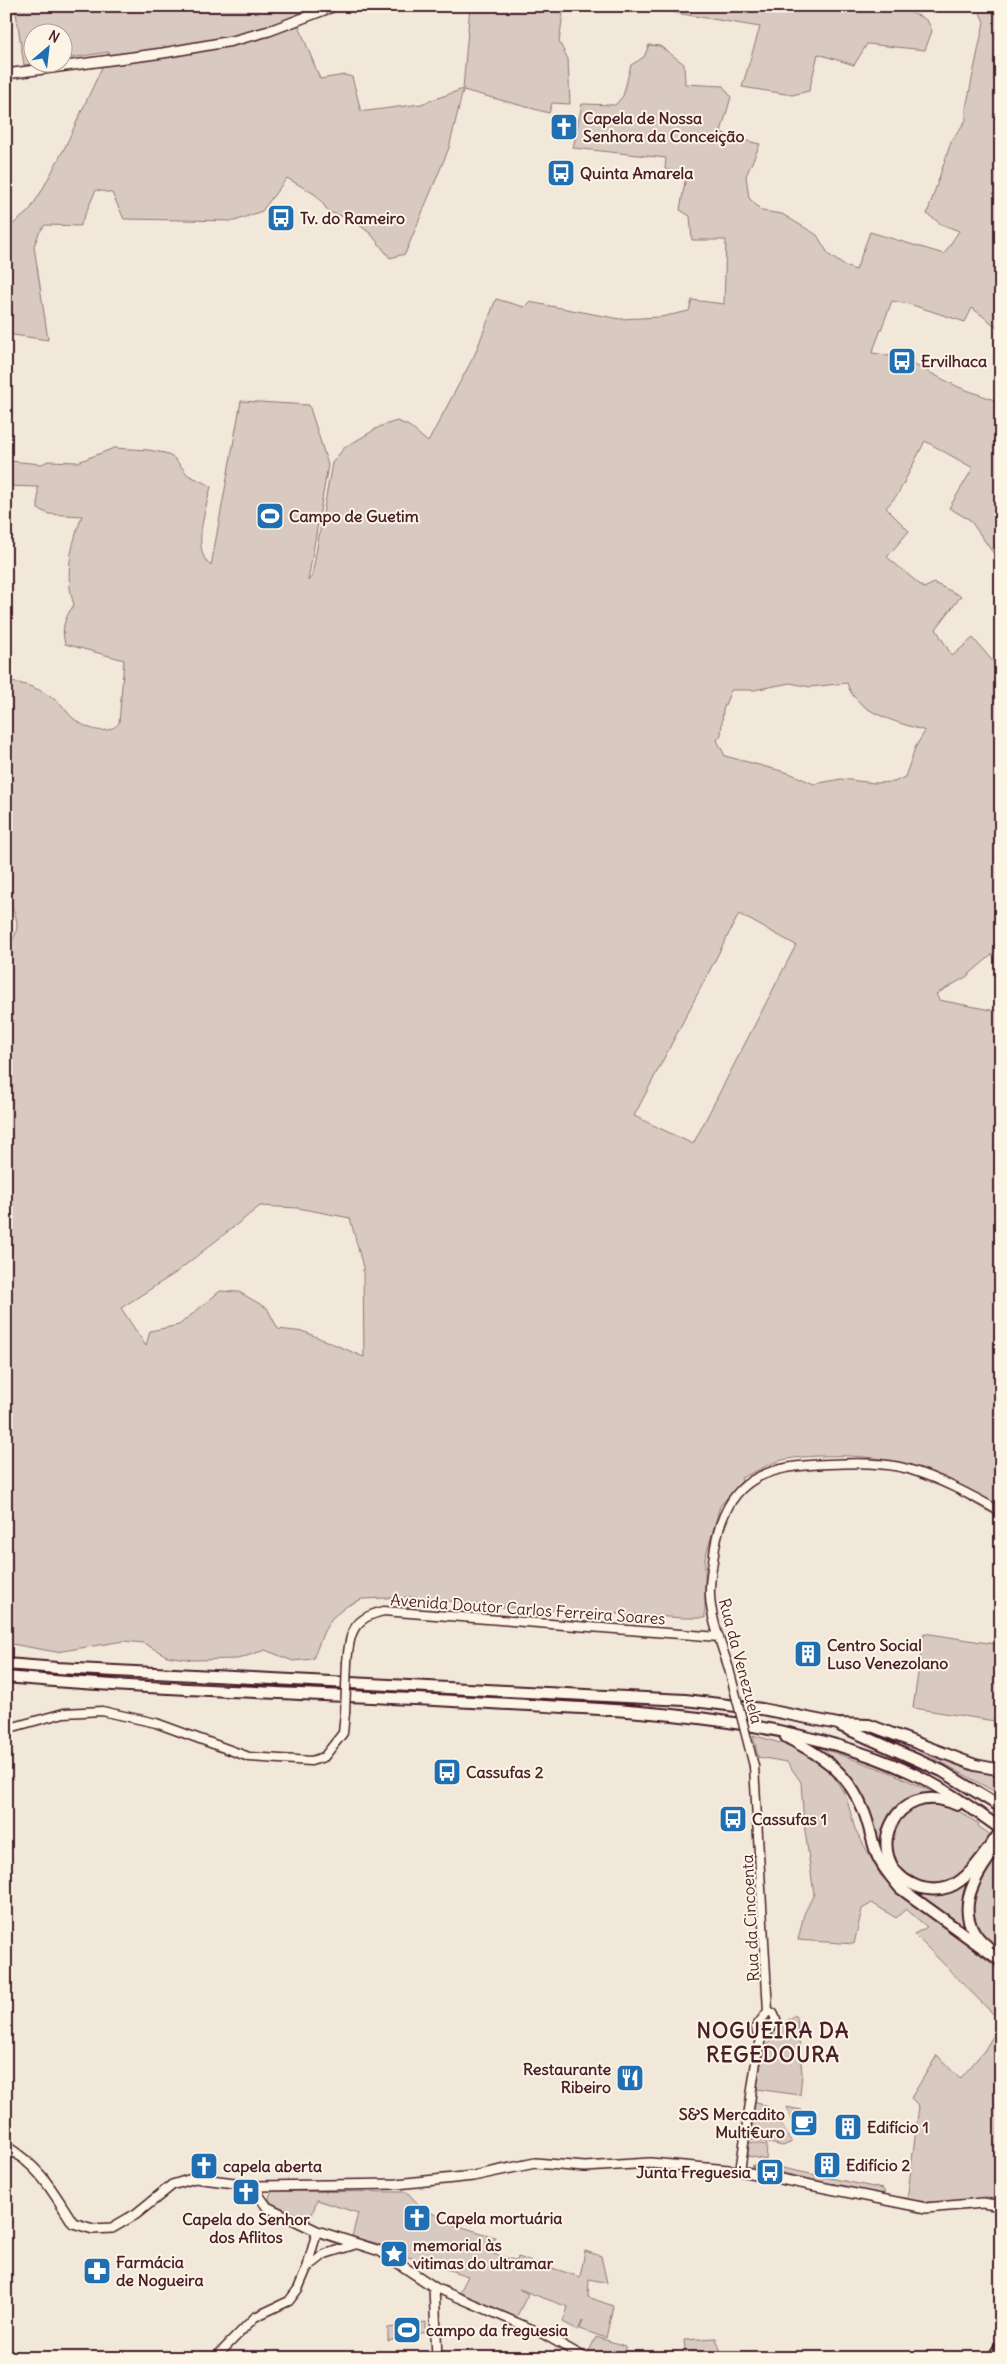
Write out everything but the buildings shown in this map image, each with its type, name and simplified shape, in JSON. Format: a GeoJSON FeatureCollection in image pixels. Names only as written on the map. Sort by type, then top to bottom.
{"type":"FeatureCollection","features":[{"type":"Feature","properties":{"kind":"highway"},"geometry":{"type":"LineString","coordinates":[[6,1664],[685,1700],[762,1709],[838,1724],[869,1725],[976,1765],[1001,1770]]}},
{"type":"Feature","properties":{"kind":"highway"},"geometry":{"type":"LineString","coordinates":[[6,1677],[543,1706],[686,1718],[771,1730],[817,1740],[886,1762],[939,1788],[970,1807],[1001,1830],[972,1869],[950,1887],[936,1890],[919,1888],[906,1881],[894,1870],[889,1856],[886,1840],[896,1814],[907,1804],[924,1798],[939,1798],[970,1807]]}},
{"type":"Feature","properties":{"kind":"highway"},"geometry":{"type":"LineString","coordinates":[[838,1724],[942,1771],[997,1805]]}},
{"type":"Feature","properties":{"kind":"highway"},"geometry":{"type":"LineString","coordinates":[[771,1730],[807,1747],[842,1775],[863,1811],[878,1857],[887,1873],[900,1888],[1001,1962]]}},
{"type":"Feature","properties":{"kind":"highway"},"geometry":{"type":"LineString","coordinates":[[1001,1843],[970,1888],[967,1908],[979,1940],[1001,1957]]}},
{"type":"Feature","properties":{"kind":"highway"},"geometry":{"type":"LineString","coordinates":[[992,2358],[1001,2345]]}},
{"type":"Feature","properties":{"kind":"main road"},"geometry":{"type":"LineString","coordinates":[[6,74],[163,54],[232,42],[269,31],[335,6]]}},
{"type":"Feature","properties":{"kind":"main road"},"geometry":{"type":"LineString","coordinates":[[6,2146],[26,2159],[50,2185],[73,2222],[93,2229],[112,2228],[136,2214],[172,2186],[195,2178],[258,2186],[396,2184],[472,2176],[534,2163],[585,2166],[650,2163],[740,2171],[926,2208],[983,2203],[1001,2206]]}},
{"type":"Feature","properties":{"kind":"main road"},"geometry":{"type":"LineString","coordinates":[[258,2186],[259,2196],[267,2207],[317,2231],[380,2251],[434,2287],[437,2358]]}},
{"type":"Feature","properties":{"kind":"street","name":"Rua da Venezuela"},"geometry":{"type":"LineString","coordinates":[[759,1823],[754,1766],[710,1596],[718,1530],[733,1499],[750,1481],[760,1475],[796,1465],[881,1464],[906,1468],[932,1477],[1001,1512]]}},
{"type":"Feature","properties":{"kind":"street","name":"Avenida Doutor Carlos Ferreira Soares"},"geometry":{"type":"LineString","coordinates":[[6,1729],[64,1713],[102,1711],[156,1723],[249,1756],[311,1761],[324,1757],[342,1733],[347,1662],[353,1629],[364,1617],[384,1611],[720,1637]]}},
{"type":"Feature","properties":{"kind":"street","name":"Rua da Cincoenta"},"geometry":{"type":"LineString","coordinates":[[759,1823],[768,2011]]}},
{"type":"Feature","properties":{"kind":"street"},"geometry":{"type":"LineString","coordinates":[[768,2011],[773,2013],[776,2019],[767,2034],[762,2035],[757,2032],[756,2027],[768,2011]]}},
{"type":"Feature","properties":{"kind":"street"},"geometry":{"type":"LineString","coordinates":[[740,2171],[757,2055],[762,2035]]}},
{"type":"Feature","properties":{"kind":"street"},"geometry":{"type":"LineString","coordinates":[[215,2358],[255,2317],[289,2301],[298,2289],[307,2268],[317,2231]]}},
{"type":"Feature","properties":{"kind":"street"},"geometry":{"type":"LineString","coordinates":[[336,2249],[341,2242],[340,2239]]}},
{"type":"Feature","properties":{"kind":"street"},"geometry":{"type":"LineString","coordinates":[[307,2268],[321,2257],[336,2249],[357,2244]]}},
{"type":"Feature","properties":{"kind":"street"},"geometry":{"type":"LineString","coordinates":[[311,2250],[321,2257]]}},
{"type":"Feature","properties":{"kind":"street"},"geometry":{"type":"LineString","coordinates":[[434,2287],[541,2333],[586,2358]]}},
{"type":"Feature","properties":{"kind":"shaded area"},"geometry":{"type":"Polygon","coordinates":[[[15,6],[316,6],[295,16],[320,79],[345,75],[352,77],[361,111],[367,111],[421,104],[463,89],[470,6],[564,6],[559,42],[568,59],[570,104],[552,103],[549,113],[463,90],[449,148],[405,254],[390,258],[371,234],[353,220],[329,212],[316,195],[287,178],[262,211],[235,221],[124,219],[112,193],[96,190],[80,226],[45,225],[39,233],[34,246],[48,340],[6,334],[6,230],[29,211],[41,192],[65,147],[109,52],[72,58],[72,22],[22,22],[22,52],[15,6]]]}},
{"type":"Feature","properties":{"kind":"shaded area"},"geometry":{"type":"Polygon","coordinates":[[[633,6],[810,6],[831,10],[834,6],[883,8],[920,16],[928,22],[932,31],[925,50],[867,44],[854,65],[818,54],[809,91],[792,95],[742,87],[760,27],[670,12],[632,8],[633,6]]]}},
{"type":"Feature","properties":{"kind":"shaded area"},"geometry":{"type":"Polygon","coordinates":[[[977,6],[1001,6],[1001,330],[972,308],[965,322],[909,304],[892,301],[872,353],[907,362],[961,388],[1001,403],[1001,428],[994,440],[1001,444],[1001,564],[970,520],[949,508],[973,468],[925,441],[898,494],[886,508],[909,531],[887,557],[924,588],[934,583],[961,596],[936,629],[952,656],[973,638],[1001,671],[1001,947],[966,977],[936,994],[939,1000],[1001,1012],[1001,1518],[918,1472],[889,1461],[851,1456],[802,1457],[774,1463],[741,1478],[742,1481],[720,1506],[705,1559],[705,1618],[502,1607],[411,1597],[362,1599],[347,1606],[332,1618],[324,1631],[313,1659],[293,1661],[265,1650],[238,1659],[193,1660],[167,1656],[143,1643],[124,1641],[56,1652],[6,1643],[6,950],[15,935],[17,923],[6,895],[6,682],[20,683],[39,690],[57,701],[73,718],[84,725],[96,730],[109,730],[119,723],[124,660],[65,644],[64,624],[74,605],[69,582],[70,560],[82,516],[49,514],[38,509],[38,487],[6,486],[6,456],[9,461],[42,464],[48,461],[78,462],[114,448],[165,453],[175,459],[188,475],[211,486],[201,539],[205,559],[211,566],[241,401],[309,405],[328,465],[308,581],[312,576],[332,463],[344,448],[381,426],[397,421],[409,426],[428,442],[475,354],[496,299],[524,307],[529,302],[620,319],[661,317],[689,311],[692,300],[724,304],[726,240],[692,240],[690,216],[680,210],[686,176],[665,169],[666,158],[573,148],[582,104],[615,105],[623,96],[631,65],[644,57],[649,45],[660,46],[684,64],[685,84],[723,86],[731,97],[721,132],[734,138],[760,144],[746,176],[749,198],[762,211],[782,214],[817,235],[829,255],[845,266],[856,270],[870,232],[944,254],[959,231],[941,224],[927,214],[951,142],[966,120],[966,108],[984,22],[977,6]],[[790,683],[754,690],[731,690],[723,710],[721,735],[717,740],[725,756],[789,773],[814,784],[841,779],[875,783],[894,782],[905,777],[915,748],[925,731],[891,720],[868,709],[859,702],[847,683],[810,687],[790,683]],[[739,914],[634,1116],[693,1144],[796,945],[739,914]],[[260,1206],[174,1274],[121,1308],[146,1346],[150,1331],[179,1325],[220,1291],[239,1292],[267,1308],[278,1329],[305,1332],[364,1357],[363,1267],[350,1218],[298,1208],[260,1206]]]}},
{"type":"Feature","properties":{"kind":"shaded area"},"geometry":{"type":"Polygon","coordinates":[[[924,1633],[1001,1645],[1001,1722],[913,1708],[924,1633]]]}},
{"type":"Feature","properties":{"kind":"shaded area"},"geometry":{"type":"Polygon","coordinates":[[[875,1730],[1001,1772],[1001,1795],[926,1754],[874,1732],[875,1730]]]}},
{"type":"Feature","properties":{"kind":"shaded area"},"geometry":{"type":"Polygon","coordinates":[[[753,1735],[804,1750],[831,1772],[846,1796],[855,1829],[881,1876],[1001,1971],[1001,2022],[914,1934],[927,1927],[906,1909],[896,1918],[872,1903],[862,1909],[854,1944],[798,1940],[804,1914],[814,1894],[804,1824],[801,1782],[787,1762],[758,1757],[753,1735]]]}},
{"type":"Feature","properties":{"kind":"shaded area"},"geometry":{"type":"Polygon","coordinates":[[[810,1744],[892,1773],[934,1793],[911,1798],[893,1811],[883,1830],[884,1855],[882,1856],[876,1839],[828,1757],[810,1744]]]}},
{"type":"Feature","properties":{"kind":"shaded area"},"geometry":{"type":"Polygon","coordinates":[[[927,1802],[949,1805],[979,1824],[978,1826],[991,1835],[961,1872],[943,1882],[929,1883],[916,1879],[897,1863],[892,1851],[892,1838],[900,1819],[909,1809],[927,1802]]]}},
{"type":"Feature","properties":{"kind":"shaded area"},"geometry":{"type":"Polygon","coordinates":[[[1001,1852],[1001,1952],[979,1927],[974,1915],[973,1903],[975,1891],[981,1879],[1001,1852]]]}},
{"type":"Feature","properties":{"kind":"shaded area"},"geometry":{"type":"Polygon","coordinates":[[[965,1883],[963,1908],[965,1921],[970,1933],[912,1889],[965,1883]]]}},
{"type":"Feature","properties":{"kind":"shaded area"},"geometry":{"type":"Polygon","coordinates":[[[795,2015],[797,2018],[802,2074],[800,2095],[756,2089],[762,2058],[775,2030],[795,2015]]]}},
{"type":"Feature","properties":{"kind":"shaded area"},"geometry":{"type":"Polygon","coordinates":[[[1001,2023],[1001,2199],[942,2203],[907,2200],[919,2106],[911,2098],[937,2055],[960,2079],[984,2051],[1001,2023]]]}},
{"type":"Feature","properties":{"kind":"shaded area"},"geometry":{"type":"Polygon","coordinates":[[[755,2101],[772,2109],[792,2142],[783,2146],[750,2139],[755,2101]]]}},
{"type":"Feature","properties":{"kind":"shaded area"},"geometry":{"type":"Polygon","coordinates":[[[786,2107],[802,2110],[799,2119],[800,2133],[796,2132],[786,2107]]]}},
{"type":"Feature","properties":{"kind":"shaded area"},"geometry":{"type":"Polygon","coordinates":[[[748,2142],[767,2145],[766,2160],[748,2156],[748,2142]]]}},
{"type":"Feature","properties":{"kind":"shaded area"},"geometry":{"type":"Polygon","coordinates":[[[758,2163],[883,2189],[886,2196],[751,2166],[758,2163]]]}},
{"type":"Feature","properties":{"kind":"shaded area"},"geometry":{"type":"Polygon","coordinates":[[[272,2191],[407,2192],[420,2206],[449,2223],[495,2237],[491,2253],[517,2261],[518,2257],[580,2277],[585,2251],[601,2256],[607,2283],[589,2279],[588,2297],[613,2306],[606,2338],[580,2329],[583,2320],[578,2330],[563,2322],[568,2307],[519,2289],[528,2294],[515,2320],[458,2296],[468,2276],[405,2256],[398,2252],[395,2256],[376,2243],[352,2237],[358,2213],[317,2200],[309,2223],[272,2207],[269,2198],[272,2191]]]}},
{"type":"Feature","properties":{"kind":"shaded area","name":"campo da freguesia"},"geometry":{"type":"Polygon","coordinates":[[[426,2322],[426,2332],[388,2341],[388,2328],[426,2322]]]}},
{"type":"Feature","properties":{"kind":"shaded area"},"geometry":{"type":"Polygon","coordinates":[[[596,2337],[625,2346],[626,2358],[591,2358],[587,2355],[596,2337]]]}},
{"type":"Feature","properties":{"kind":"shaded area"},"geometry":{"type":"Polygon","coordinates":[[[716,2338],[723,2358],[686,2358],[684,2340],[716,2338]]]}},
{"type":"Feature","properties":{"kind":"place","name":"Capela de Nossa Senhora da Conceição"},"geometry":{"type":"Point","coordinates":[564,127]}},
{"type":"Feature","properties":{"kind":"place","name":"Quinta Amarela"},"geometry":{"type":"Point","coordinates":[561,173]}},
{"type":"Feature","properties":{"kind":"place","name":"Tv. do Rameiro"},"geometry":{"type":"Point","coordinates":[281,218]}},
{"type":"Feature","properties":{"kind":"place","name":"Ervilhaca"},"geometry":{"type":"Point","coordinates":[902,361]}},
{"type":"Feature","properties":{"kind":"place","name":"Campo de Guetim"},"geometry":{"type":"Point","coordinates":[270,516]}},
{"type":"Feature","properties":{"kind":"place","name":"Centro Social Luso Venezolano"},"geometry":{"type":"Point","coordinates":[808,1654]}},
{"type":"Feature","properties":{"kind":"place","name":"Cassufas 2"},"geometry":{"type":"Point","coordinates":[447,1772]}},
{"type":"Feature","properties":{"kind":"place","name":"Cassufas 1"},"geometry":{"type":"Point","coordinates":[733,1819]}},
{"type":"Feature","properties":{"kind":"place","name":"Restaurante Ribeiro"},"geometry":{"type":"Point","coordinates":[630,2078]}},
{"type":"Feature","properties":{"kind":"place","name":"S&S Mercadito Multi€uro"},"geometry":{"type":"Point","coordinates":[804,2123]}},
{"type":"Feature","properties":{"kind":"place","name":"Edifício 1"},"geometry":{"type":"Point","coordinates":[848,2127]}},
{"type":"Feature","properties":{"kind":"place","name":"Edifício 2"},"geometry":{"type":"Point","coordinates":[827,2165]}},
{"type":"Feature","properties":{"kind":"place","name":"capela aberta"},"geometry":{"type":"Point","coordinates":[204,2166]}},
{"type":"Feature","properties":{"kind":"place","name":"Junta Freguesia"},"geometry":{"type":"Point","coordinates":[770,2172]}},
{"type":"Feature","properties":{"kind":"place","name":"Capela do Senhor dos Aflitos"},"geometry":{"type":"Point","coordinates":[246,2192]}},
{"type":"Feature","properties":{"kind":"place","name":"Capela mortuária"},"geometry":{"type":"Point","coordinates":[417,2218]}},
{"type":"Feature","properties":{"kind":"place","name":"memorial às vitimas do ultramar"},"geometry":{"type":"Point","coordinates":[394,2254]}},
{"type":"Feature","properties":{"kind":"place","name":"Farmácia de Nogueira"},"geometry":{"type":"Point","coordinates":[97,2271]}},
{"type":"Feature","properties":{"kind":"place","name":"campo da freguesia"},"geometry":{"type":"Point","coordinates":[407,2330]}},
{"type":"Feature","properties":{"kind":"district","name":"NOGUEIRA DA REGEDOURA"},"geometry":{"type":"Point","coordinates":[773,2043]}}]}
